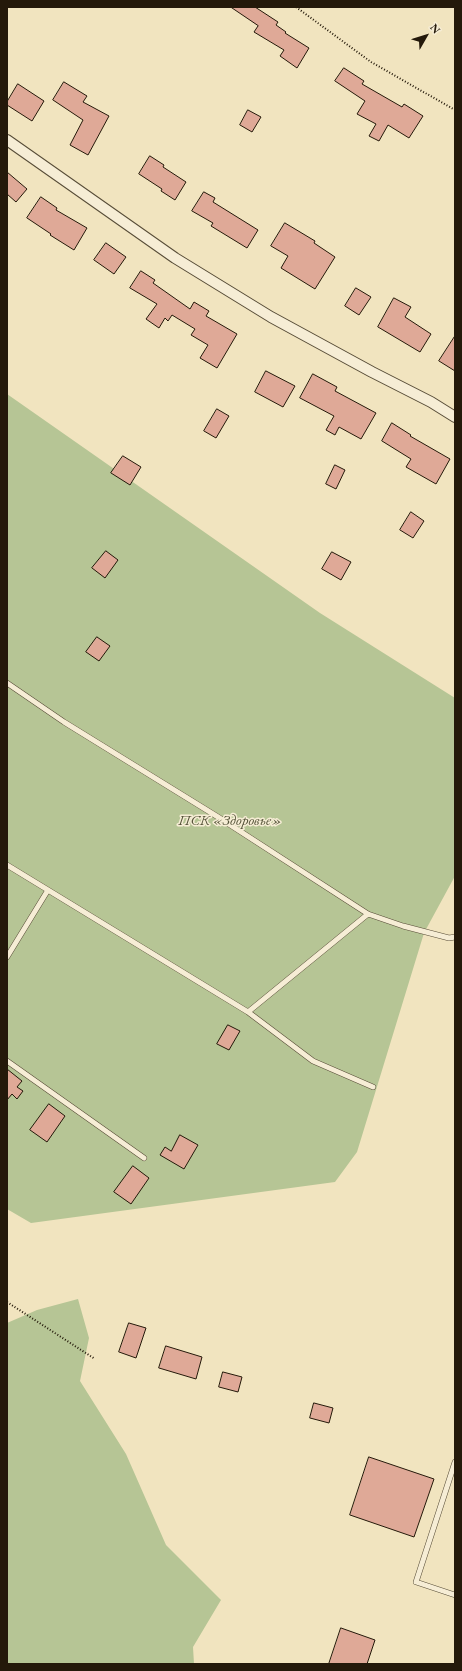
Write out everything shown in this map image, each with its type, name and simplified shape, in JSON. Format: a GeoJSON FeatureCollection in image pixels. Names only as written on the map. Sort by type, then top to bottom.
{"type":"FeatureCollection","features":[{"type":"Feature","properties":{"kind":"street"},"geometry":{"type":"LineString","coordinates":[[7,140],[175,258],[271,317],[431,402],[455,417]]}},
{"type":"Feature","properties":{"kind":"lane"},"geometry":{"type":"LineString","coordinates":[[7,683],[64,722],[218,817],[368,914],[403,926],[449,938],[455,937]]}},
{"type":"Feature","properties":{"kind":"lane"},"geometry":{"type":"LineString","coordinates":[[7,865],[248,1012],[313,1061],[372,1087]]}},
{"type":"Feature","properties":{"kind":"lane"},"geometry":{"type":"LineString","coordinates":[[7,957],[48,890]]}},
{"type":"Feature","properties":{"kind":"lane"},"geometry":{"type":"LineString","coordinates":[[248,1012],[368,914]]}},
{"type":"Feature","properties":{"kind":"lane"},"geometry":{"type":"LineString","coordinates":[[7,1061],[144,1158]]}},
{"type":"Feature","properties":{"kind":"lane"},"geometry":{"type":"LineString","coordinates":[[455,1462],[416,1582],[455,1595]]}},
{"type":"Feature","properties":{"kind":"path"},"geometry":{"type":"LineString","coordinates":[[296,7],[371,62],[455,110]]}},
{"type":"Feature","properties":{"kind":"path"},"geometry":{"type":"LineString","coordinates":[[7,1302],[95,1358]]}},
{"type":"Feature","properties":{"kind":"green space","name":"ПСК «Здоровье»"},"geometry":{"type":"Polygon","coordinates":[[[7,394],[320,613],[455,698],[455,876],[424,933],[357,1152],[335,1182],[31,1223],[7,1209],[7,394]]]}},
{"type":"Feature","properties":{"kind":"green space"},"geometry":{"type":"Polygon","coordinates":[[[78,1299],[89,1338],[80,1381],[126,1454],[166,1545],[221,1600],[193,1647],[194,1664],[7,1664],[7,1323],[37,1310],[78,1299]]]}},
{"type":"Feature","properties":{"kind":"building"},"geometry":{"type":"Polygon","coordinates":[[[231,7],[255,7],[278,22],[276,25],[286,32],[285,33],[309,48],[297,68],[280,56],[284,50],[254,32],[258,26],[231,7]]]}},
{"type":"Feature","properties":{"kind":"building"},"geometry":{"type":"Polygon","coordinates":[[[344,68],[364,81],[362,84],[402,107],[404,104],[423,116],[409,138],[388,125],[379,141],[369,136],[376,124],[357,114],[365,101],[335,81],[344,68]]]}},
{"type":"Feature","properties":{"kind":"building"},"geometry":{"type":"Polygon","coordinates":[[[64,82],[87,96],[83,102],[109,116],[88,155],[70,145],[83,120],[53,100],[64,82]]]}},
{"type":"Feature","properties":{"kind":"building"},"geometry":{"type":"Polygon","coordinates":[[[18,84],[44,101],[32,121],[7,105],[7,102],[18,84]]]}},
{"type":"Feature","properties":{"kind":"building"},"geometry":{"type":"Polygon","coordinates":[[[248,110],[261,117],[252,132],[240,125],[248,110]]]}},
{"type":"Feature","properties":{"kind":"building"},"geometry":{"type":"Polygon","coordinates":[[[150,156],[164,165],[163,167],[186,182],[175,200],[161,191],[162,189],[139,174],[150,156]]]}},
{"type":"Feature","properties":{"kind":"building"},"geometry":{"type":"Polygon","coordinates":[[[7,172],[27,189],[16,202],[7,194],[7,172]]]}},
{"type":"Feature","properties":{"kind":"building"},"geometry":{"type":"Polygon","coordinates":[[[204,192],[215,198],[213,202],[258,230],[247,248],[211,226],[213,223],[192,211],[204,192]]]}},
{"type":"Feature","properties":{"kind":"building"},"geometry":{"type":"Polygon","coordinates":[[[41,197],[57,208],[56,210],[87,228],[74,250],[27,218],[41,197]]]}},
{"type":"Feature","properties":{"kind":"building"},"geometry":{"type":"Polygon","coordinates":[[[285,223],[315,241],[314,243],[335,257],[315,289],[281,268],[288,256],[271,246],[285,223]]]}},
{"type":"Feature","properties":{"kind":"building"},"geometry":{"type":"Polygon","coordinates":[[[106,243],[126,257],[114,274],[94,260],[106,243]]]}},
{"type":"Feature","properties":{"kind":"building"},"geometry":{"type":"Polygon","coordinates":[[[141,271],[155,280],[153,283],[190,309],[194,302],[209,311],[206,316],[237,334],[217,368],[200,358],[208,345],[191,335],[195,329],[172,315],[168,321],[165,318],[159,328],[146,319],[157,304],[130,288],[141,271]]]}},
{"type":"Feature","properties":{"kind":"building"},"geometry":{"type":"Polygon","coordinates":[[[356,288],[371,297],[359,315],[345,306],[356,288]]]}},
{"type":"Feature","properties":{"kind":"building"},"geometry":{"type":"Polygon","coordinates":[[[394,298],[411,307],[405,317],[431,334],[420,352],[378,327],[394,298]]]}},
{"type":"Feature","properties":{"kind":"building"},"geometry":{"type":"Polygon","coordinates":[[[455,336],[455,371],[439,361],[455,336]]]}},
{"type":"Feature","properties":{"kind":"building"},"geometry":{"type":"Polygon","coordinates":[[[266,371],[295,386],[283,407],[255,392],[266,371]]]}},
{"type":"Feature","properties":{"kind":"building"},"geometry":{"type":"Polygon","coordinates":[[[313,374],[337,387],[335,391],[376,413],[361,439],[339,427],[335,435],[326,430],[334,416],[300,398],[313,374]]]}},
{"type":"Feature","properties":{"kind":"building"},"geometry":{"type":"Polygon","coordinates":[[[217,409],[229,416],[216,438],[204,431],[217,409]]]}},
{"type":"Feature","properties":{"kind":"building"},"geometry":{"type":"Polygon","coordinates":[[[392,423],[411,435],[410,436],[450,459],[436,484],[406,467],[411,459],[382,441],[392,423]]]}},
{"type":"Feature","properties":{"kind":"building"},"geometry":{"type":"Polygon","coordinates":[[[123,456],[141,467],[130,485],[111,473],[123,456]]]}},
{"type":"Feature","properties":{"kind":"building"},"geometry":{"type":"Polygon","coordinates":[[[335,465],[345,470],[336,489],[326,484],[335,465]]]}},
{"type":"Feature","properties":{"kind":"building"},"geometry":{"type":"Polygon","coordinates":[[[411,512],[424,521],[413,538],[400,530],[411,512]]]}},
{"type":"Feature","properties":{"kind":"building"},"geometry":{"type":"Polygon","coordinates":[[[106,551],[118,560],[105,578],[92,568],[106,551]]]}},
{"type":"Feature","properties":{"kind":"building"},"geometry":{"type":"Polygon","coordinates":[[[332,552],[351,562],[341,580],[322,569],[332,552]]]}},
{"type":"Feature","properties":{"kind":"building"},"geometry":{"type":"Polygon","coordinates":[[[97,637],[110,646],[99,661],[86,652],[97,637]]]}},
{"type":"Feature","properties":{"kind":"building"},"geometry":{"type":"Polygon","coordinates":[[[228,1025],[240,1031],[229,1050],[217,1044],[228,1025]]]}},
{"type":"Feature","properties":{"kind":"building"},"geometry":{"type":"Polygon","coordinates":[[[7,1069],[22,1081],[17,1087],[23,1091],[17,1099],[12,1094],[7,1100],[7,1069]]]}},
{"type":"Feature","properties":{"kind":"building"},"geometry":{"type":"Polygon","coordinates":[[[49,1104],[65,1116],[47,1142],[30,1130],[49,1104]]]}},
{"type":"Feature","properties":{"kind":"building"},"geometry":{"type":"Polygon","coordinates":[[[180,1135],[198,1145],[184,1169],[160,1155],[165,1147],[171,1151],[180,1135]]]}},
{"type":"Feature","properties":{"kind":"building"},"geometry":{"type":"Polygon","coordinates":[[[133,1166],[149,1178],[131,1204],[114,1192],[133,1166]]]}},
{"type":"Feature","properties":{"kind":"building"},"geometry":{"type":"Polygon","coordinates":[[[129,1323],[146,1328],[136,1358],[119,1352],[129,1323]]]}},
{"type":"Feature","properties":{"kind":"building"},"geometry":{"type":"Polygon","coordinates":[[[166,1346],[202,1357],[196,1379],[159,1368],[166,1346]]]}},
{"type":"Feature","properties":{"kind":"building"},"geometry":{"type":"Polygon","coordinates":[[[223,1372],[242,1377],[238,1392],[219,1387],[223,1372]]]}},
{"type":"Feature","properties":{"kind":"building"},"geometry":{"type":"Polygon","coordinates":[[[314,1403],[333,1408],[329,1423],[310,1418],[314,1403]]]}},
{"type":"Feature","properties":{"kind":"building"},"geometry":{"type":"Polygon","coordinates":[[[369,1457],[434,1479],[414,1537],[350,1515],[369,1457]]]}},
{"type":"Feature","properties":{"kind":"building"},"geometry":{"type":"Polygon","coordinates":[[[341,1628],[375,1640],[367,1664],[329,1664],[341,1628]]]}}]}
